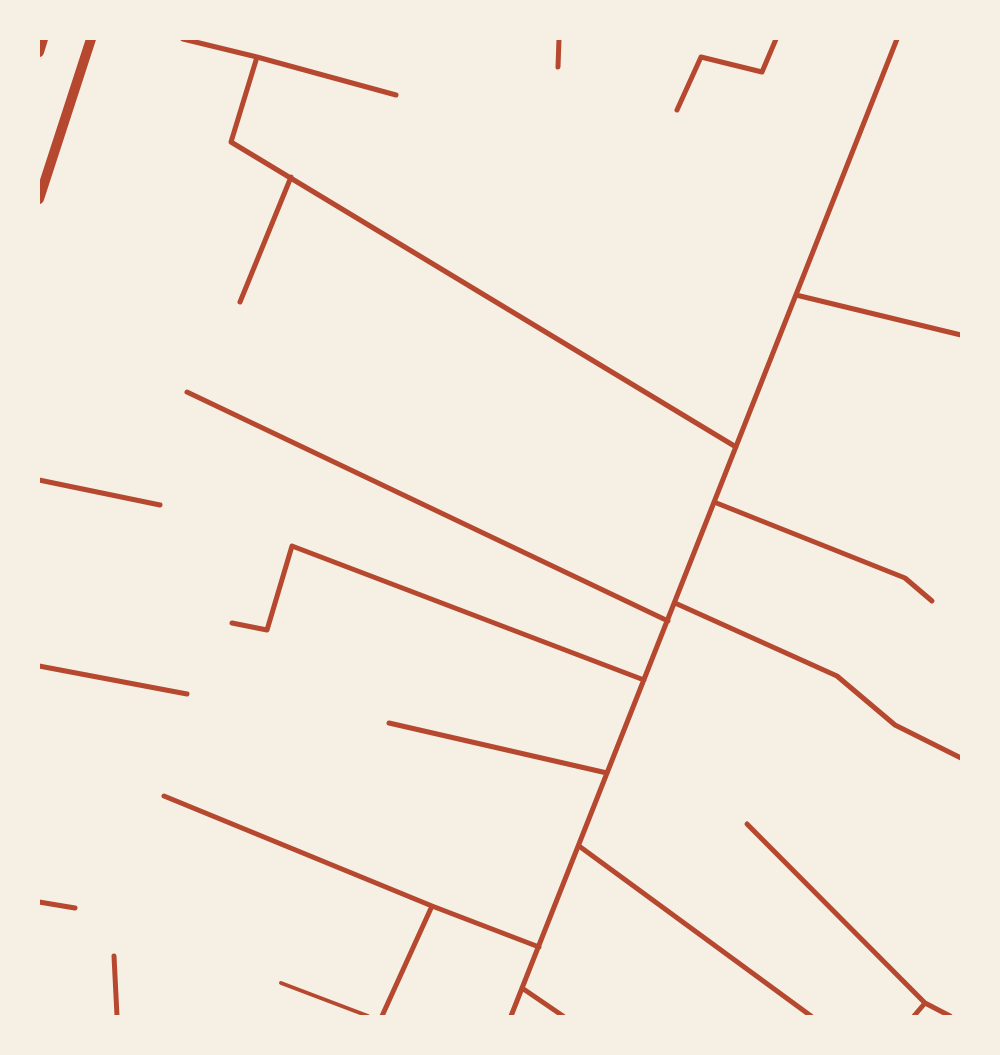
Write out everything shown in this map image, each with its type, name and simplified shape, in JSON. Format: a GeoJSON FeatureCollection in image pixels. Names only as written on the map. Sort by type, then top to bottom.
{"type":"FeatureCollection","features":[{"type":"Feature","properties":{"kind":"main road"},"geometry":{"type":"LineString","coordinates":[[39,52],[43,39]]}},
{"type":"Feature","properties":{"kind":"main road"},"geometry":{"type":"LineString","coordinates":[[39,199],[91,39]]}},
{"type":"Feature","properties":{"kind":"street"},"geometry":{"type":"LineString","coordinates":[[183,39],[396,95]]}},
{"type":"Feature","properties":{"kind":"street"},"geometry":{"type":"LineString","coordinates":[[558,67],[559,39]]}},
{"type":"Feature","properties":{"kind":"street"},"geometry":{"type":"LineString","coordinates":[[678,110],[701,57],[762,72],[776,39]]}},
{"type":"Feature","properties":{"kind":"street"},"geometry":{"type":"LineString","coordinates":[[511,1016],[898,39]]}},
{"type":"Feature","properties":{"kind":"street"},"geometry":{"type":"LineString","coordinates":[[257,57],[232,142],[736,447]]}},
{"type":"Feature","properties":{"kind":"street"},"geometry":{"type":"LineString","coordinates":[[240,302],[291,177]]}},
{"type":"Feature","properties":{"kind":"street"},"geometry":{"type":"LineString","coordinates":[[796,295],[961,335]]}},
{"type":"Feature","properties":{"kind":"street"},"geometry":{"type":"LineString","coordinates":[[187,392],[668,621]]}},
{"type":"Feature","properties":{"kind":"street"},"geometry":{"type":"LineString","coordinates":[[39,480],[160,504]]}},
{"type":"Feature","properties":{"kind":"street"},"geometry":{"type":"LineString","coordinates":[[714,502],[905,578],[932,601]]}},
{"type":"Feature","properties":{"kind":"street"},"geometry":{"type":"LineString","coordinates":[[232,623],[267,630],[292,546],[644,680]]}},
{"type":"Feature","properties":{"kind":"street"},"geometry":{"type":"LineString","coordinates":[[674,602],[838,676],[895,725],[961,758]]}},
{"type":"Feature","properties":{"kind":"street"},"geometry":{"type":"LineString","coordinates":[[39,666],[187,694]]}},
{"type":"Feature","properties":{"kind":"street"},"geometry":{"type":"LineString","coordinates":[[388,723],[607,773]]}},
{"type":"Feature","properties":{"kind":"street"},"geometry":{"type":"LineString","coordinates":[[164,796],[432,906],[539,947]]}},
{"type":"Feature","properties":{"kind":"street"},"geometry":{"type":"LineString","coordinates":[[747,824],[925,1003],[950,1016]]}},
{"type":"Feature","properties":{"kind":"street"},"geometry":{"type":"LineString","coordinates":[[579,846],[811,1016]]}},
{"type":"Feature","properties":{"kind":"street"},"geometry":{"type":"LineString","coordinates":[[39,902],[75,908]]}},
{"type":"Feature","properties":{"kind":"street"},"geometry":{"type":"LineString","coordinates":[[382,1016],[432,906]]}},
{"type":"Feature","properties":{"kind":"street"},"geometry":{"type":"LineString","coordinates":[[114,956],[117,1016]]}},
{"type":"Feature","properties":{"kind":"street"},"geometry":{"type":"LineString","coordinates":[[522,988],[563,1016]]}},
{"type":"Feature","properties":{"kind":"street"},"geometry":{"type":"LineString","coordinates":[[914,1016],[925,1003]]}},
{"type":"Feature","properties":{"kind":"lane"},"geometry":{"type":"LineString","coordinates":[[281,983],[368,1016]]}}]}
